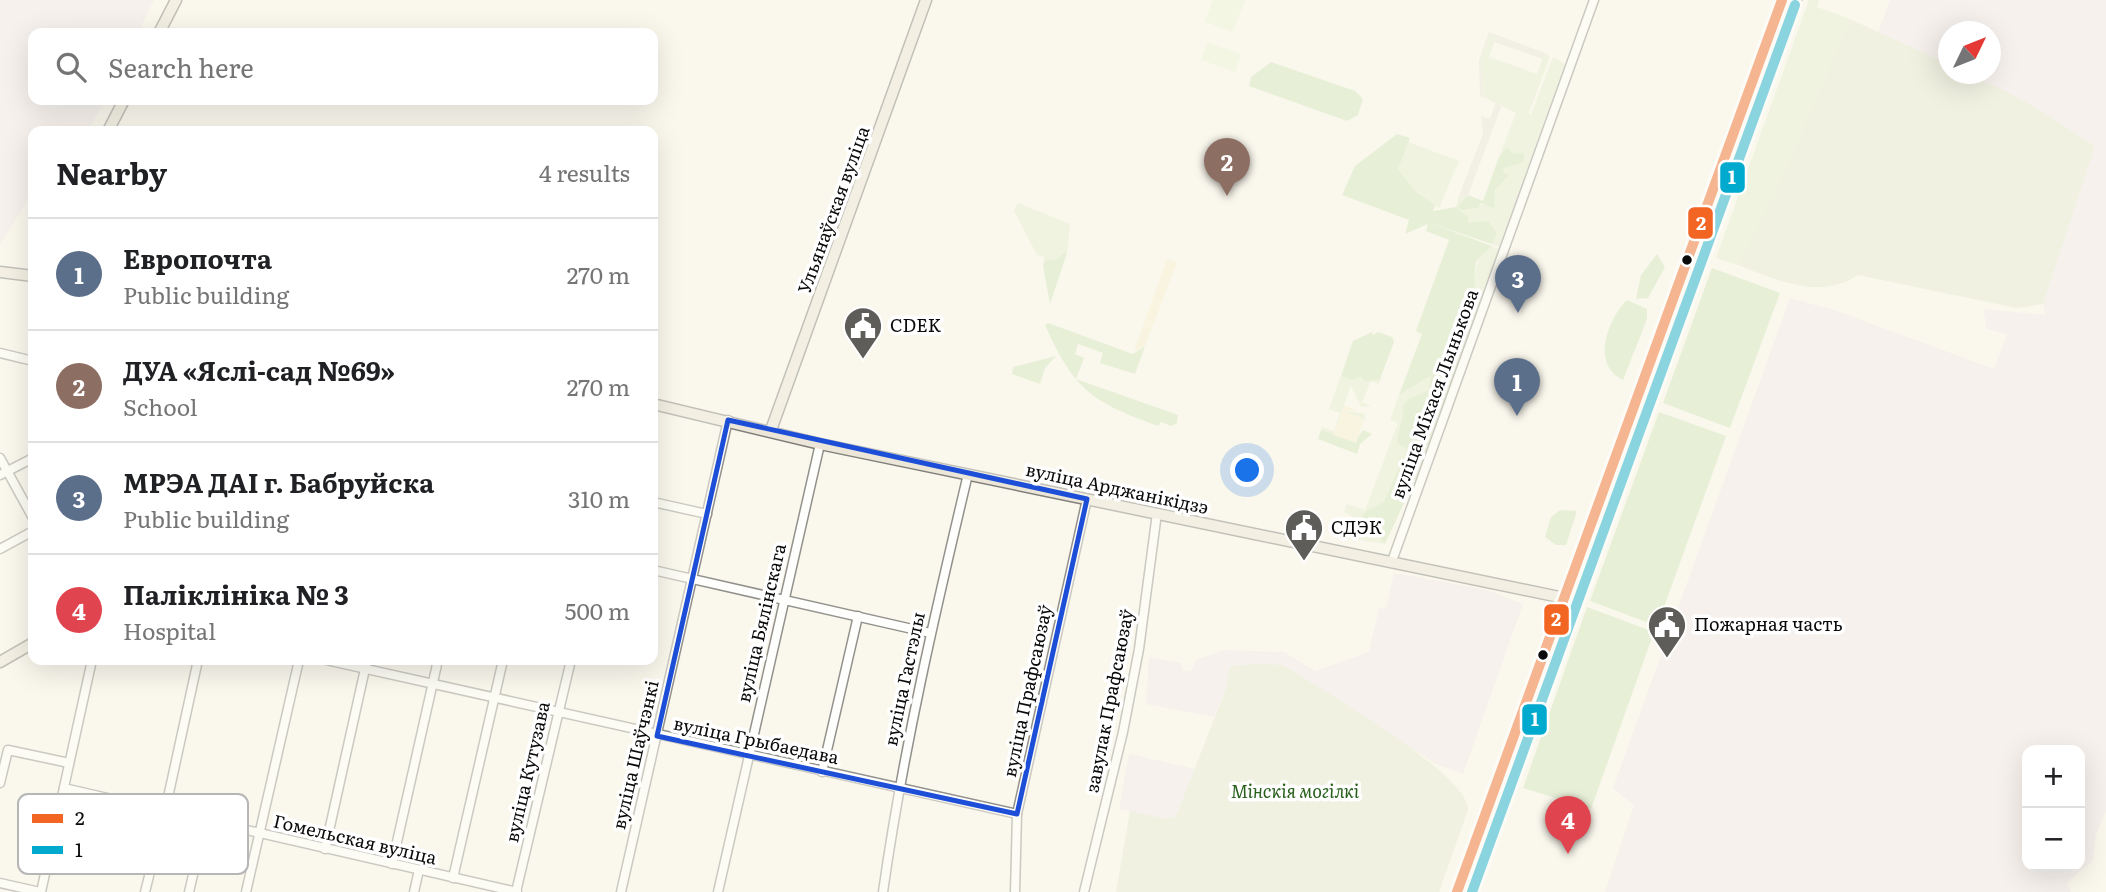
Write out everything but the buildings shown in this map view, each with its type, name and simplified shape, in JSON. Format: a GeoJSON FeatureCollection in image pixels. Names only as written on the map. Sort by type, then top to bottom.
{"type":"FeatureCollection","features":[{"type":"Feature","properties":{"kind":"main road"},"geometry":{"type":"LineString","coordinates":[[162,28],[176,0]]}},
{"type":"Feature","properties":{"kind":"main road","name":"Ульянаўская вуліца"},"geometry":{"type":"LineString","coordinates":[[771,430],[926,0]]}},
{"type":"Feature","properties":{"kind":"main road"},"geometry":{"type":"LineString","coordinates":[[1457,892],[1782,0]]}},
{"type":"Feature","properties":{"kind":"main road"},"geometry":{"type":"LineString","coordinates":[[1472,892],[1796,0]]}},
{"type":"Feature","properties":{"kind":"main road"},"geometry":{"type":"LineString","coordinates":[[111,126],[121,105]]}},
{"type":"Feature","properties":{"kind":"main road"},"geometry":{"type":"LineString","coordinates":[[0,272],[28,275]]}},
{"type":"Feature","properties":{"kind":"main road"},"geometry":{"type":"LineString","coordinates":[[1671,306],[1677,303],[1684,310]]}},
{"type":"Feature","properties":{"kind":"main road","name":"вуліца Арджанікідзэ"},"geometry":{"type":"LineString","coordinates":[[658,405],[821,444],[1576,601]]}},
{"type":"Feature","properties":{"kind":"main road"},"geometry":{"type":"LineString","coordinates":[[0,662],[28,646]]}},
{"type":"Feature","properties":{"kind":"street","name":"вуліца Міхася Лынькова"},"geometry":{"type":"LineString","coordinates":[[1392,561],[1594,0]]}},
{"type":"Feature","properties":{"kind":"street"},"geometry":{"type":"LineString","coordinates":[[0,354],[28,360]]}},
{"type":"Feature","properties":{"kind":"street","name":"вуліца Шаўчэнкі"},"geometry":{"type":"LineString","coordinates":[[621,892],[728,420]]}},
{"type":"Feature","properties":{"kind":"street","name":"вуліца Бялінскага"},"geometry":{"type":"LineString","coordinates":[[718,892],[821,444]]}},
{"type":"Feature","properties":{"kind":"street"},"geometry":{"type":"LineString","coordinates":[[0,458],[4,473],[28,510]]}},
{"type":"Feature","properties":{"kind":"street"},"geometry":{"type":"LineString","coordinates":[[4,473],[28,461]]}},
{"type":"Feature","properties":{"kind":"street","name":"вуліца Гастэлы"},"geometry":{"type":"LineString","coordinates":[[883,892],[898,788],[930,633],[968,474]]}},
{"type":"Feature","properties":{"kind":"street","name":"вуліца Прафсаюзаў"},"geometry":{"type":"LineString","coordinates":[[1014,892],[1017,814],[1087,499]]}},
{"type":"Feature","properties":{"kind":"street"},"geometry":{"type":"LineString","coordinates":[[658,503],[707,514]]}},
{"type":"Feature","properties":{"kind":"street","name":"завулак Прафсаюзаў"},"geometry":{"type":"LineString","coordinates":[[1084,892],[1123,732],[1139,649],[1157,513]]}},
{"type":"Feature","properties":{"kind":"street"},"geometry":{"type":"LineString","coordinates":[[0,550],[28,534]]}},
{"type":"Feature","properties":{"kind":"street"},"geometry":{"type":"LineString","coordinates":[[658,571],[930,633]]}},
{"type":"Feature","properties":{"kind":"street"},"geometry":{"type":"LineString","coordinates":[[822,772],[858,616]]}},
{"type":"Feature","properties":{"kind":"street"},"geometry":{"type":"LineString","coordinates":[[63,794],[91,665]]}},
{"type":"Feature","properties":{"kind":"street"},"geometry":{"type":"LineString","coordinates":[[169,794],[197,665]]}},
{"type":"Feature","properties":{"kind":"street"},"geometry":{"type":"LineString","coordinates":[[246,892],[298,665]]}},
{"type":"Feature","properties":{"kind":"street","name":"вуліца Грыбаедава"},"geometry":{"type":"LineString","coordinates":[[348,665],[1017,814]]}},
{"type":"Feature","properties":{"kind":"street"},"geometry":{"type":"LineString","coordinates":[[325,849],[366,665]]}},
{"type":"Feature","properties":{"kind":"street"},"geometry":{"type":"LineString","coordinates":[[392,864],[437,665]]}},
{"type":"Feature","properties":{"kind":"street"},"geometry":{"type":"LineString","coordinates":[[453,878],[502,665]]}},
{"type":"Feature","properties":{"kind":"street","name":"вуліца Кутузава"},"geometry":{"type":"LineString","coordinates":[[516,892],[569,665]]}},
{"type":"Feature","properties":{"kind":"street"},"geometry":{"type":"LineString","coordinates":[[0,783],[8,750],[69,764]]}},
{"type":"Feature","properties":{"kind":"street","name":"Гомельская вуліца"},"geometry":{"type":"LineString","coordinates":[[64,788],[90,794]]}},
{"type":"Feature","properties":{"kind":"street","name":"Гомельская вуліца"},"geometry":{"type":"LineString","coordinates":[[248,831],[516,892]]}},
{"type":"Feature","properties":{"kind":"street"},"geometry":{"type":"LineString","coordinates":[[414,892],[419,870]]}},
{"type":"Feature","properties":{"kind":"street"},"geometry":{"type":"LineString","coordinates":[[0,883],[40,892],[44,874]]}},
{"type":"Feature","properties":{"kind":"street"},"geometry":{"type":"LineString","coordinates":[[145,892],[150,874]]}},
{"type":"Feature","properties":{"kind":"street"},"geometry":{"type":"LineString","coordinates":[[189,892],[193,875]]}},
{"type":"Feature","properties":{"kind":"highlighted area"},"geometry":{"type":"Polygon","coordinates":[[[728,420],[1087,499],[1017,814],[657,736],[728,420]]]}},
{"type":"Feature","properties":{"kind":"shaded area"},"geometry":{"type":"Polygon","coordinates":[[[0,0],[154,0],[140,28],[28,28],[28,105],[102,105],[91,126],[28,126],[28,199],[0,245],[0,0]]]}},
{"type":"Feature","properties":{"kind":"shaded area"},"geometry":{"type":"Polygon","coordinates":[[[1890,0],[2106,0],[2106,812],[2096,834],[2093,861],[2085,867],[2085,745],[2022,745],[2022,871],[2081,871],[2067,882],[2071,892],[1605,892],[1634,805],[1613,788],[1790,298],[1837,311],[1994,369],[2007,334],[1987,329],[1983,309],[2045,315],[2043,304],[2095,146],[2021,101],[1987,84],[2001,84],[2001,21],[1938,21],[1938,60],[1878,33],[1890,0]]]}},
{"type":"Feature","properties":{"kind":"shaded area"},"geometry":{"type":"Polygon","coordinates":[[[1489,32],[1545,53],[1543,59],[1494,42],[1495,37],[1490,35],[1481,60],[1483,97],[1480,96],[1479,60],[1489,32]]]}},
{"type":"Feature","properties":{"kind":"shaded area"},"geometry":{"type":"Polygon","coordinates":[[[1496,102],[1501,107],[1468,195],[1466,198],[1459,196],[1483,134],[1481,116],[1490,119],[1496,102]]]}},
{"type":"Feature","properties":{"kind":"shaded area"},"geometry":{"type":"Polygon","coordinates":[[[1394,573],[1488,590],[1523,604],[1463,774],[1436,764],[1282,665],[1230,666],[1226,689],[1214,717],[1146,704],[1149,657],[1181,663],[1183,670],[1191,672],[1196,660],[1224,650],[1284,652],[1315,671],[1369,652],[1379,608],[1386,609],[1394,573]]]}},
{"type":"Feature","properties":{"kind":"shaded area"},"geometry":{"type":"Polygon","coordinates":[[[1129,754],[1195,769],[1176,816],[1166,819],[1119,809],[1129,754]]]}},
{"type":"Feature","properties":{"kind":"green space"},"geometry":{"type":"Polygon","coordinates":[[[1213,0],[1245,0],[1233,32],[1205,22],[1213,0]]]}},
{"type":"Feature","properties":{"kind":"green space"},"geometry":{"type":"Polygon","coordinates":[[[1809,0],[1819,0],[1817,7],[1850,19],[1770,204],[1738,265],[1716,258],[1809,0]]]}},
{"type":"Feature","properties":{"kind":"green space"},"geometry":{"type":"Polygon","coordinates":[[[1850,19],[1938,59],[1938,84],[1989,84],[2024,101],[2095,146],[2043,304],[2017,308],[1858,275],[1843,283],[1828,286],[1798,285],[1738,265],[1774,195],[1850,19]]]}},
{"type":"Feature","properties":{"kind":"green space"},"geometry":{"type":"Polygon","coordinates":[[[1490,35],[1496,37],[1489,57],[1537,74],[1545,53],[1550,56],[1529,113],[1531,115],[1553,57],[1565,64],[1499,247],[1492,244],[1497,233],[1491,225],[1468,223],[1468,217],[1456,207],[1459,196],[1466,198],[1462,203],[1471,208],[1494,200],[1495,190],[1510,174],[1503,173],[1503,168],[1518,155],[1503,151],[1499,157],[1516,113],[1483,97],[1481,60],[1490,35]]]}},
{"type":"Feature","properties":{"kind":"green space"},"geometry":{"type":"Polygon","coordinates":[[[1207,42],[1241,54],[1235,72],[1201,60],[1207,42]]]}},
{"type":"Feature","properties":{"kind":"green space"},"geometry":{"type":"Polygon","coordinates":[[[1271,62],[1355,91],[1363,99],[1358,115],[1347,121],[1249,86],[1251,77],[1271,62]]]}},
{"type":"Feature","properties":{"kind":"green space"},"geometry":{"type":"Polygon","coordinates":[[[1397,134],[1410,138],[1398,169],[1416,192],[1435,205],[1433,211],[1456,207],[1468,217],[1468,223],[1488,221],[1497,233],[1492,244],[1429,223],[1492,246],[1476,262],[1474,293],[1464,309],[1468,316],[1467,337],[1416,477],[1385,544],[1372,531],[1359,536],[1353,529],[1365,512],[1384,502],[1407,449],[1397,443],[1403,406],[1410,398],[1428,390],[1431,376],[1399,395],[1422,334],[1416,331],[1449,240],[1426,231],[1428,224],[1405,234],[1409,220],[1342,195],[1355,166],[1397,134]]]}},
{"type":"Feature","properties":{"kind":"green space"},"geometry":{"type":"Polygon","coordinates":[[[1408,142],[1459,161],[1439,208],[1416,192],[1398,169],[1408,142]]]}},
{"type":"Feature","properties":{"kind":"green space"},"geometry":{"type":"Polygon","coordinates":[[[1507,147],[1514,154],[1523,153],[1525,157],[1522,163],[1503,168],[1504,173],[1510,174],[1495,190],[1494,208],[1481,203],[1478,208],[1461,210],[1458,206],[1468,195],[1483,201],[1499,157],[1507,147]]]}},
{"type":"Feature","properties":{"kind":"green space"},"geometry":{"type":"Polygon","coordinates":[[[1018,203],[1070,224],[1067,253],[1064,252],[1058,259],[1046,260],[1043,266],[1044,257],[1037,255],[1014,211],[1018,203]]]}},
{"type":"Feature","properties":{"kind":"green space"},"geometry":{"type":"Polygon","coordinates":[[[1492,246],[1500,250],[1467,337],[1468,316],[1464,309],[1473,302],[1477,265],[1492,246]]]}},
{"type":"Feature","properties":{"kind":"green space"},"geometry":{"type":"Polygon","coordinates":[[[1064,252],[1067,253],[1050,304],[1043,266],[1046,260],[1058,259],[1064,252]]]}},
{"type":"Feature","properties":{"kind":"green space"},"geometry":{"type":"Polygon","coordinates":[[[1657,254],[1665,267],[1648,298],[1636,299],[1641,275],[1657,254]]]}},
{"type":"Feature","properties":{"kind":"green space"},"geometry":{"type":"Polygon","coordinates":[[[1712,268],[1780,293],[1730,428],[1663,403],[1712,268]]]}},
{"type":"Feature","properties":{"kind":"green space"},"geometry":{"type":"Polygon","coordinates":[[[1627,300],[1647,309],[1647,319],[1623,380],[1613,373],[1605,353],[1609,329],[1627,300]]]}},
{"type":"Feature","properties":{"kind":"green space"},"geometry":{"type":"Polygon","coordinates":[[[1048,323],[1133,354],[1145,346],[1135,374],[1100,363],[1103,353],[1078,344],[1075,354],[1084,358],[1076,379],[1055,347],[1045,325],[1048,323]]]}},
{"type":"Feature","properties":{"kind":"green space"},"geometry":{"type":"Polygon","coordinates":[[[1372,332],[1373,335],[1378,332],[1392,337],[1394,342],[1380,379],[1366,382],[1361,377],[1352,380],[1341,376],[1353,341],[1372,332]]]}},
{"type":"Feature","properties":{"kind":"green space"},"geometry":{"type":"Polygon","coordinates":[[[1056,356],[1045,368],[1040,384],[1012,374],[1013,367],[1056,356]]]}},
{"type":"Feature","properties":{"kind":"green space"},"geometry":{"type":"Polygon","coordinates":[[[1341,376],[1352,380],[1362,377],[1367,382],[1381,377],[1379,384],[1371,381],[1362,402],[1371,406],[1361,407],[1351,385],[1334,435],[1321,430],[1322,427],[1334,431],[1340,413],[1329,409],[1341,376]]]}},
{"type":"Feature","properties":{"kind":"green space"},"geometry":{"type":"Polygon","coordinates":[[[1432,376],[1427,390],[1410,398],[1397,443],[1407,448],[1392,488],[1385,500],[1359,519],[1353,529],[1364,535],[1371,531],[1385,544],[1346,538],[1352,516],[1344,512],[1347,504],[1365,510],[1398,423],[1390,420],[1399,395],[1432,376]]]}},
{"type":"Feature","properties":{"kind":"green space"},"geometry":{"type":"Polygon","coordinates":[[[1076,379],[1178,415],[1177,423],[1171,426],[1161,422],[1158,426],[1101,401],[1076,379]]]}},
{"type":"Feature","properties":{"kind":"green space"},"geometry":{"type":"Polygon","coordinates":[[[1342,411],[1364,413],[1366,420],[1342,411]]]}},
{"type":"Feature","properties":{"kind":"green space"},"geometry":{"type":"Polygon","coordinates":[[[1659,412],[1726,436],[1657,626],[1590,601],[1659,412]]]}},
{"type":"Feature","properties":{"kind":"green space"},"geometry":{"type":"Polygon","coordinates":[[[1321,430],[1355,442],[1363,430],[1372,434],[1360,444],[1357,454],[1318,439],[1321,430]]]}},
{"type":"Feature","properties":{"kind":"green space"},"geometry":{"type":"Polygon","coordinates":[[[1560,510],[1577,511],[1566,545],[1556,545],[1545,537],[1551,517],[1560,510]]]}},
{"type":"Feature","properties":{"kind":"green space"},"geometry":{"type":"Polygon","coordinates":[[[1587,607],[1654,632],[1591,809],[1523,788],[1587,607]]]}},
{"type":"Feature","properties":{"kind":"green space","name":"Мінскія могілкі"},"geometry":{"type":"Polygon","coordinates":[[[1282,665],[1364,716],[1422,756],[1446,776],[1462,795],[1468,810],[1439,892],[1116,892],[1130,811],[1166,819],[1176,816],[1226,689],[1230,666],[1282,665]]]}},
{"type":"Feature","properties":{"kind":"sand"},"geometry":{"type":"Polygon","coordinates":[[[1167,259],[1177,262],[1145,346],[1134,351],[1167,259]]]}},
{"type":"Feature","properties":{"kind":"sand"},"geometry":{"type":"Polygon","coordinates":[[[1344,405],[1356,410],[1344,412],[1364,419],[1356,443],[1334,435],[1344,405]]]}},
{"type":"Feature","properties":{"kind":"transit line","name":"2"},"geometry":{"type":"LineString","coordinates":[[1457,892],[1782,0]]}},
{"type":"Feature","properties":{"kind":"transit line","name":"1"},"geometry":{"type":"LineString","coordinates":[[1472,892],[1795,5]]}},
{"type":"Feature","properties":{"kind":"place","name":"ДУА «Яслі-сад №69»"},"geometry":{"type":"Point","coordinates":[1227,196]}},
{"type":"Feature","properties":{"kind":"place","name":"МРЭА ДАІ г. Бабруйска"},"geometry":{"type":"Point","coordinates":[1518,313]}},
{"type":"Feature","properties":{"kind":"place","name":"CDEK"},"geometry":{"type":"Point","coordinates":[863,360]}},
{"type":"Feature","properties":{"kind":"place","name":"Европочта"},"geometry":{"type":"Point","coordinates":[1517,416]}},
{"type":"Feature","properties":{"kind":"place","name":"СДЭК"},"geometry":{"type":"Point","coordinates":[1304,562]}},
{"type":"Feature","properties":{"kind":"place","name":"Пожарная часть"},"geometry":{"type":"Point","coordinates":[1667,659]}},
{"type":"Feature","properties":{"kind":"place","name":"Паліклініка № 3"},"geometry":{"type":"Point","coordinates":[1568,854]}}]}
